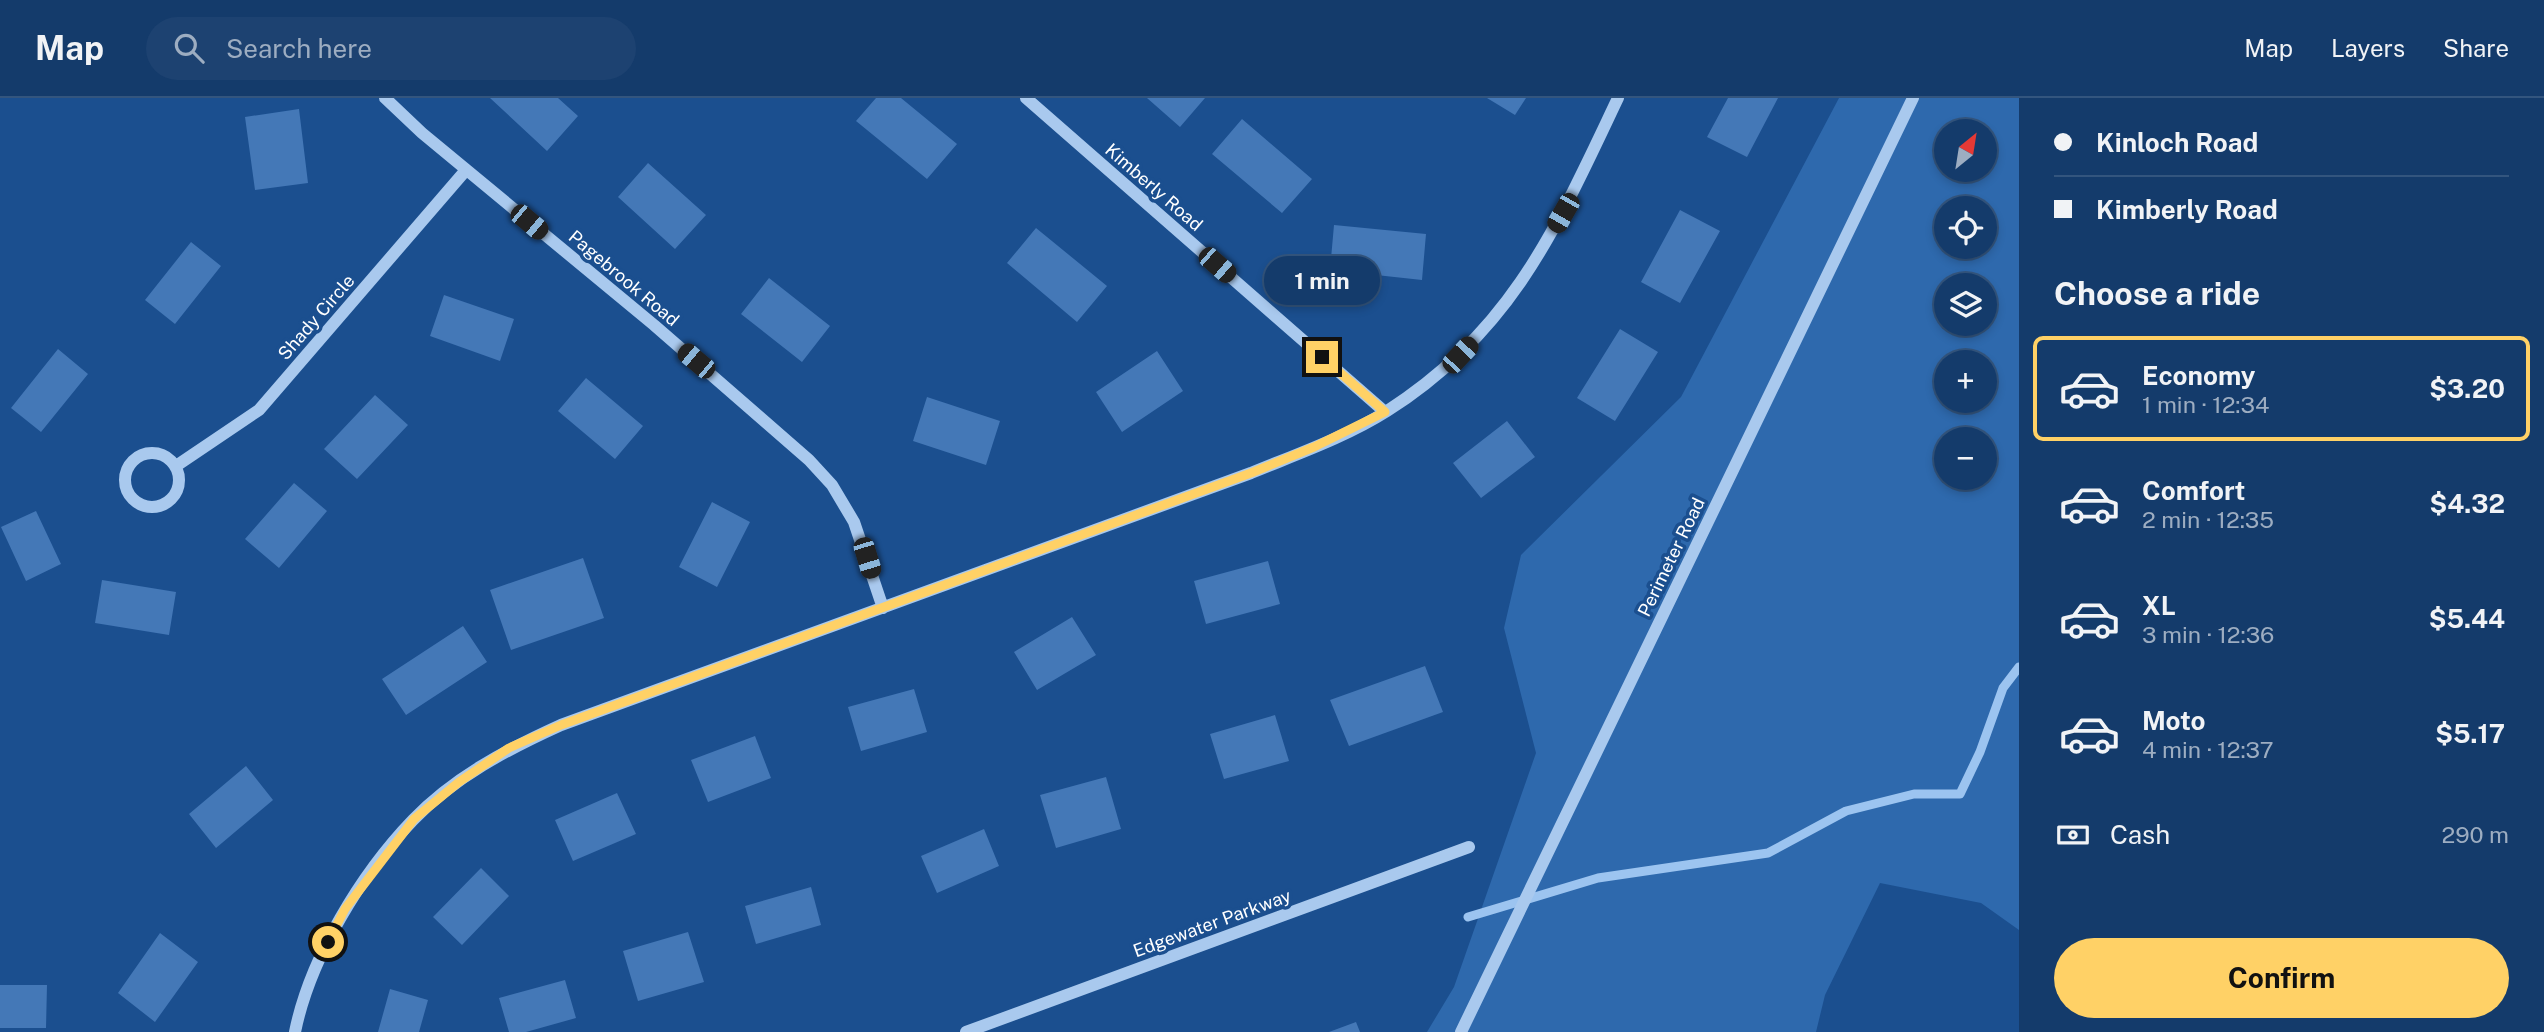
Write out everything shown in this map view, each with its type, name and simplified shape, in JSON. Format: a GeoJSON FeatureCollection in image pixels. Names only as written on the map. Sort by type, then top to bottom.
{"type":"FeatureCollection","features":[{"type":"Feature","properties":{"kind":"street","name":"Pagebrook Road"},"geometry":{"type":"LineString","coordinates":[[385,98],[422,133],[665,334],[809,460],[832,485],[854,522],[883,608]]}},
{"type":"Feature","properties":{"kind":"street","name":"Kimberly Road"},"geometry":{"type":"LineString","coordinates":[[1026,98],[1385,412]]}},
{"type":"Feature","properties":{"kind":"street"},"geometry":{"type":"LineString","coordinates":[[295,1032],[299,1011],[320,959],[345,909],[414,819],[459,782],[509,748],[561,725],[1251,473],[1314,447],[1385,412],[1427,383],[1460,355],[1516,292],[1563,213],[1618,98]]}},
{"type":"Feature","properties":{"kind":"street","name":"Perimeter Road"},"geometry":{"type":"LineString","coordinates":[[1461,1032],[1913,98]]}},
{"type":"Feature","properties":{"kind":"street","name":"Shady Circle"},"geometry":{"type":"LineString","coordinates":[[176,466],[259,410],[466,170]]}},
{"type":"Feature","properties":{"kind":"street"},"geometry":{"type":"LineString","coordinates":[[152,452],[162,454],[176,466],[178,489],[172,499],[162,505],[150,507],[139,504],[130,496],[125,485],[125,474],[130,463],[137,457],[152,452]]}},
{"type":"Feature","properties":{"kind":"street","name":"Edgewater Parkway"},"geometry":{"type":"LineString","coordinates":[[966,1032],[1469,847]]}},
{"type":"Feature","properties":{"kind":"shaded area"},"geometry":{"type":"Polygon","coordinates":[[[1839,98],[2019,98],[2019,930],[1981,903],[1880,883],[1825,995],[1816,1032],[1427,1032],[1454,987],[1536,753],[1504,628],[1521,555],[1681,397],[1839,98]]]}},
{"type":"Feature","properties":{"kind":"building"},"geometry":{"type":"Polygon","coordinates":[[[490,98],[558,98],[578,116],[547,151],[490,98]]]}},
{"type":"Feature","properties":{"kind":"building"},"geometry":{"type":"Polygon","coordinates":[[[876,98],[901,98],[957,144],[927,179],[856,121],[876,98]]]}},
{"type":"Feature","properties":{"kind":"building"},"geometry":{"type":"Polygon","coordinates":[[[1147,98],[1205,98],[1180,127],[1147,98]]]}},
{"type":"Feature","properties":{"kind":"building"},"geometry":{"type":"Polygon","coordinates":[[[1487,98],[1526,98],[1515,115],[1487,98]]]}},
{"type":"Feature","properties":{"kind":"building"},"geometry":{"type":"Polygon","coordinates":[[[1728,98],[1778,98],[1747,157],[1707,137],[1728,98]]]}},
{"type":"Feature","properties":{"kind":"building"},"geometry":{"type":"Polygon","coordinates":[[[299,109],[308,183],[255,190],[245,117],[299,109]]]}},
{"type":"Feature","properties":{"kind":"building"},"geometry":{"type":"Polygon","coordinates":[[[1242,119],[1312,179],[1282,213],[1212,154],[1242,119]]]}},
{"type":"Feature","properties":{"kind":"building"},"geometry":{"type":"Polygon","coordinates":[[[648,163],[706,215],[675,249],[618,197],[648,163]]]}},
{"type":"Feature","properties":{"kind":"building"},"geometry":{"type":"Polygon","coordinates":[[[1680,210],[1720,231],[1680,303],[1641,282],[1680,210]]]}},
{"type":"Feature","properties":{"kind":"building"},"geometry":{"type":"Polygon","coordinates":[[[1334,225],[1426,234],[1422,280],[1330,270],[1334,225]]]}},
{"type":"Feature","properties":{"kind":"building"},"geometry":{"type":"Polygon","coordinates":[[[1036,228],[1107,286],[1077,322],[1007,263],[1036,228]]]}},
{"type":"Feature","properties":{"kind":"building"},"geometry":{"type":"Polygon","coordinates":[[[191,242],[221,266],[175,324],[145,300],[191,242]]]}},
{"type":"Feature","properties":{"kind":"building"},"geometry":{"type":"Polygon","coordinates":[[[769,278],[830,326],[802,362],[741,314],[769,278]]]}},
{"type":"Feature","properties":{"kind":"building"},"geometry":{"type":"Polygon","coordinates":[[[444,295],[514,319],[500,361],[430,336],[444,295]]]}},
{"type":"Feature","properties":{"kind":"building"},"geometry":{"type":"Polygon","coordinates":[[[1620,329],[1658,352],[1615,421],[1577,398],[1620,329]]]}},
{"type":"Feature","properties":{"kind":"building"},"geometry":{"type":"Polygon","coordinates":[[[58,349],[88,374],[41,432],[11,408],[58,349]]]}},
{"type":"Feature","properties":{"kind":"building"},"geometry":{"type":"Polygon","coordinates":[[[1157,351],[1183,391],[1122,432],[1096,392],[1157,351]]]}},
{"type":"Feature","properties":{"kind":"building"},"geometry":{"type":"Polygon","coordinates":[[[586,378],[643,426],[615,459],[558,411],[586,378]]]}},
{"type":"Feature","properties":{"kind":"building"},"geometry":{"type":"Polygon","coordinates":[[[375,395],[408,425],[357,479],[324,449],[375,395]]]}},
{"type":"Feature","properties":{"kind":"building"},"geometry":{"type":"Polygon","coordinates":[[[927,397],[1000,421],[986,465],[913,441],[927,397]]]}},
{"type":"Feature","properties":{"kind":"building"},"geometry":{"type":"Polygon","coordinates":[[[1507,421],[1535,457],[1481,498],[1453,463],[1507,421]]]}},
{"type":"Feature","properties":{"kind":"building"},"geometry":{"type":"Polygon","coordinates":[[[294,483],[327,511],[279,568],[245,539],[294,483]]]}},
{"type":"Feature","properties":{"kind":"building"},"geometry":{"type":"Polygon","coordinates":[[[712,502],[750,522],[717,587],[679,567],[712,502]]]}},
{"type":"Feature","properties":{"kind":"building"},"geometry":{"type":"Polygon","coordinates":[[[36,511],[61,564],[26,581],[1,527],[36,511]]]}},
{"type":"Feature","properties":{"kind":"building"},"geometry":{"type":"Polygon","coordinates":[[[583,558],[604,618],[511,650],[490,590],[583,558]]]}},
{"type":"Feature","properties":{"kind":"building"},"geometry":{"type":"Polygon","coordinates":[[[1268,561],[1280,604],[1206,624],[1194,581],[1268,561]]]}},
{"type":"Feature","properties":{"kind":"building"},"geometry":{"type":"Polygon","coordinates":[[[102,580],[176,592],[169,635],[95,623],[102,580]]]}},
{"type":"Feature","properties":{"kind":"building"},"geometry":{"type":"Polygon","coordinates":[[[1072,617],[1096,655],[1037,690],[1014,652],[1072,617]]]}},
{"type":"Feature","properties":{"kind":"building"},"geometry":{"type":"Polygon","coordinates":[[[463,626],[487,662],[406,715],[382,679],[463,626]]]}},
{"type":"Feature","properties":{"kind":"building"},"geometry":{"type":"Polygon","coordinates":[[[1425,666],[1443,712],[1349,746],[1330,700],[1425,666]]]}},
{"type":"Feature","properties":{"kind":"building"},"geometry":{"type":"Polygon","coordinates":[[[914,689],[927,732],[861,751],[848,707],[914,689]]]}},
{"type":"Feature","properties":{"kind":"building"},"geometry":{"type":"Polygon","coordinates":[[[1275,715],[1289,761],[1224,779],[1210,734],[1275,715]]]}},
{"type":"Feature","properties":{"kind":"building"},"geometry":{"type":"Polygon","coordinates":[[[755,736],[771,778],[708,802],[691,760],[755,736]]]}},
{"type":"Feature","properties":{"kind":"building"},"geometry":{"type":"Polygon","coordinates":[[[246,766],[273,800],[216,848],[189,814],[246,766]]]}},
{"type":"Feature","properties":{"kind":"building"},"geometry":{"type":"Polygon","coordinates":[[[1106,777],[1121,829],[1056,848],[1040,795],[1106,777]]]}},
{"type":"Feature","properties":{"kind":"building"},"geometry":{"type":"Polygon","coordinates":[[[617,793],[636,834],[573,861],[555,820],[617,793]]]}},
{"type":"Feature","properties":{"kind":"building"},"geometry":{"type":"Polygon","coordinates":[[[984,829],[999,866],[937,893],[921,856],[984,829]]]}},
{"type":"Feature","properties":{"kind":"building"},"geometry":{"type":"Polygon","coordinates":[[[481,868],[509,896],[462,945],[433,917],[481,868]]]}},
{"type":"Feature","properties":{"kind":"building"},"geometry":{"type":"Polygon","coordinates":[[[811,887],[821,925],[756,944],[745,906],[811,887]]]}},
{"type":"Feature","properties":{"kind":"building"},"geometry":{"type":"Polygon","coordinates":[[[688,932],[704,982],[638,1001],[623,951],[688,932]]]}},
{"type":"Feature","properties":{"kind":"building"},"geometry":{"type":"Polygon","coordinates":[[[160,933],[198,962],[155,1022],[118,993],[160,933]]]}},
{"type":"Feature","properties":{"kind":"building"},"geometry":{"type":"Polygon","coordinates":[[[565,980],[576,1018],[526,1032],[509,1032],[499,998],[565,980]]]}},
{"type":"Feature","properties":{"kind":"building"},"geometry":{"type":"Polygon","coordinates":[[[0,985],[47,985],[46,1028],[0,1028],[0,985]]]}},
{"type":"Feature","properties":{"kind":"building"},"geometry":{"type":"Polygon","coordinates":[[[390,989],[428,1000],[419,1032],[378,1032],[390,989]]]}},
{"type":"Feature","properties":{"kind":"building"},"geometry":{"type":"Polygon","coordinates":[[[1356,1022],[1360,1032],[1329,1032],[1356,1022]]]}},
{"type":"Feature","properties":{"kind":"waterway"},"geometry":{"type":"LineString","coordinates":[[1468,917],[1598,878],[1768,853],[1846,811],[1914,794],[1960,794],[1980,752],[2003,688],[2019,667]]}},
{"type":"Feature","properties":{"kind":"route"},"geometry":{"type":"LineString","coordinates":[[328,942],[345,909],[414,819],[459,782],[509,748],[561,725],[1251,473],[1314,447],[1385,412],[1322,357]]}}]}
